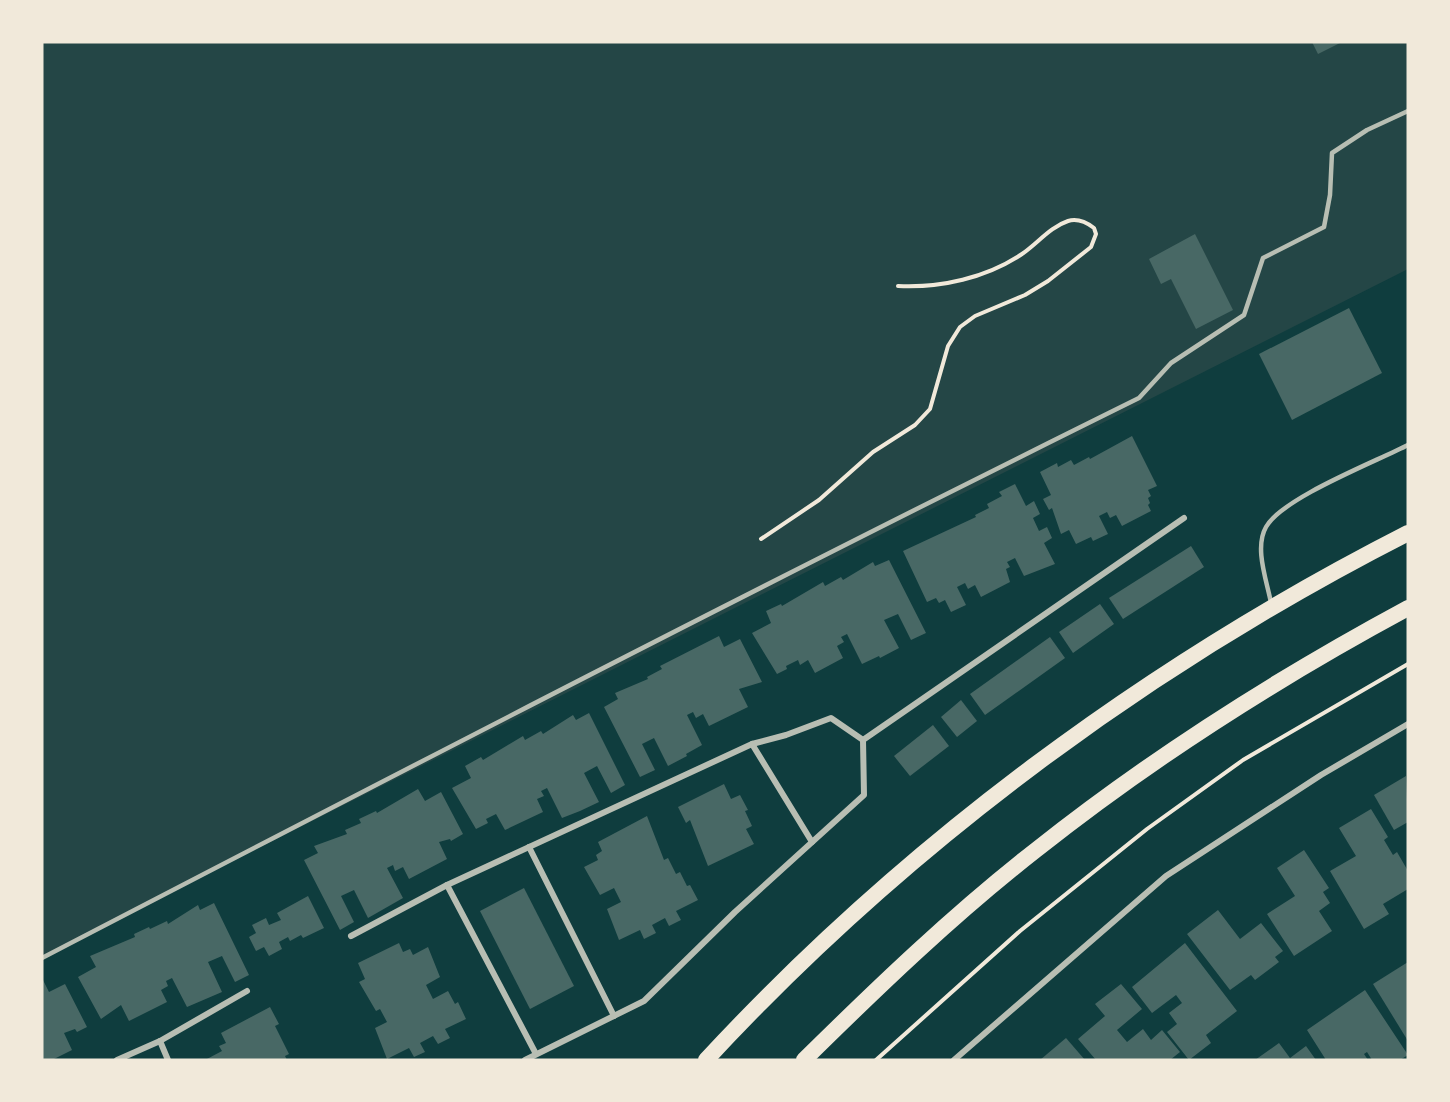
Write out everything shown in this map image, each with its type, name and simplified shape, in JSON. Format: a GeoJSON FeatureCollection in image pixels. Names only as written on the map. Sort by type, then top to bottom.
{"type":"FeatureCollection","features":[{"type":"Feature","properties":{"kind":"highway"},"geometry":{"type":"LineString","coordinates":[[706,1060],[846,921],[987,802],[1128,699],[1272,606],[1408,533]]}},
{"type":"Feature","properties":{"kind":"highway"},"geometry":{"type":"LineString","coordinates":[[804,1060],[925,945],[1053,837],[1124,784],[1302,666],[1408,608]]}},
{"type":"Feature","properties":{"kind":"street"},"geometry":{"type":"LineString","coordinates":[[863,740],[1184,518]]}},
{"type":"Feature","properties":{"kind":"street"},"geometry":{"type":"LineString","coordinates":[[351,936],[447,885],[752,744],[786,735],[831,718],[863,740]]}},
{"type":"Feature","properties":{"kind":"street"},"geometry":{"type":"LineString","coordinates":[[954,1060],[1166,876],[1321,775],[1408,724]]}},
{"type":"Feature","properties":{"kind":"street"},"geometry":{"type":"LineString","coordinates":[[525,1060],[644,1001],[735,912],[864,795],[863,740]]}},
{"type":"Feature","properties":{"kind":"street"},"geometry":{"type":"LineString","coordinates":[[752,744],[813,842]]}},
{"type":"Feature","properties":{"kind":"street"},"geometry":{"type":"LineString","coordinates":[[529,847],[614,1016]]}},
{"type":"Feature","properties":{"kind":"street"},"geometry":{"type":"LineString","coordinates":[[447,885],[536,1054]]}},
{"type":"Feature","properties":{"kind":"street"},"geometry":{"type":"LineString","coordinates":[[117,1060],[160,1041],[247,991]]}},
{"type":"Feature","properties":{"kind":"street"},"geometry":{"type":"LineString","coordinates":[[160,1041],[168,1060]]}},
{"type":"Feature","properties":{"kind":"lane"},"geometry":{"type":"LineString","coordinates":[[42,958],[252,847],[798,568],[1139,398],[1171,363],[1244,315],[1263,258],[1324,227],[1330,195],[1332,153],[1367,130],[1408,111]]}},
{"type":"Feature","properties":{"kind":"lane"},"geometry":{"type":"LineString","coordinates":[[1272,606],[1260,551],[1265,528],[1281,508],[1408,446]]}},
{"type":"Feature","properties":{"kind":"path"},"geometry":{"type":"LineString","coordinates":[[761,539],[819,500],[873,452],[915,425],[930,408],[948,346],[960,327],[975,316],[1025,295],[1048,280],[1091,247],[1096,234],[1094,228],[1081,220],[1066,222],[1050,231],[1013,260],[985,274],[929,286],[898,286]]}},
{"type":"Feature","properties":{"kind":"path"},"geometry":{"type":"LineString","coordinates":[[876,1060],[1020,931],[1146,829],[1243,760],[1408,664]]}},
{"type":"Feature","properties":{"kind":"shaded area"},"geometry":{"type":"Polygon","coordinates":[[[42,42],[1408,42],[1408,269],[42,957],[42,42]]]}},
{"type":"Feature","properties":{"kind":"building"},"geometry":{"type":"Polygon","coordinates":[[[1312,42],[1342,42],[1318,54],[1312,42]]]}},
{"type":"Feature","properties":{"kind":"building"},"geometry":{"type":"Polygon","coordinates":[[[1195,234],[1233,310],[1196,329],[1171,279],[1161,284],[1149,259],[1195,234]]]}},
{"type":"Feature","properties":{"kind":"building"},"geometry":{"type":"Polygon","coordinates":[[[1349,308],[1382,373],[1292,420],[1259,354],[1349,308]]]}},
{"type":"Feature","properties":{"kind":"building"},"geometry":{"type":"Polygon","coordinates":[[[1132,436],[1157,486],[1148,490],[1151,496],[1148,498],[1150,503],[1148,505],[1151,511],[1122,526],[1116,515],[1110,518],[1107,512],[1099,516],[1108,534],[1093,541],[1091,537],[1076,544],[1069,530],[1061,534],[1052,508],[1049,510],[1043,499],[1051,495],[1040,472],[1057,463],[1058,467],[1071,460],[1074,465],[1089,457],[1090,459],[1132,436]]]}},
{"type":"Feature","properties":{"kind":"building"},"geometry":{"type":"Polygon","coordinates":[[[1015,484],[1026,506],[1034,501],[1040,514],[1033,518],[1039,531],[1047,527],[1052,538],[1044,543],[1055,564],[1024,576],[1015,558],[1007,562],[1010,567],[1006,569],[1010,582],[981,597],[975,585],[968,589],[965,583],[957,587],[966,605],[951,612],[945,600],[939,603],[936,598],[927,602],[903,551],[976,517],[975,515],[989,508],[987,504],[1002,496],[999,492],[1015,484]]]}},
{"type":"Feature","properties":{"kind":"building"},"geometry":{"type":"Polygon","coordinates":[[[1191,546],[1204,567],[1123,619],[1109,598],[1191,546]]]}},
{"type":"Feature","properties":{"kind":"building"},"geometry":{"type":"Polygon","coordinates":[[[889,560],[926,633],[911,640],[898,614],[884,620],[899,648],[880,658],[879,656],[862,664],[847,634],[841,637],[844,642],[837,646],[843,658],[815,673],[808,660],[800,665],[798,660],[777,674],[752,633],[771,623],[766,611],[781,604],[782,606],[823,582],[825,586],[841,577],[843,580],[873,562],[875,566],[889,560]]]}},
{"type":"Feature","properties":{"kind":"building"},"geometry":{"type":"Polygon","coordinates":[[[1100,604],[1114,624],[1073,653],[1059,632],[1100,604]]]}},
{"type":"Feature","properties":{"kind":"building"},"geometry":{"type":"Polygon","coordinates":[[[719,636],[724,647],[740,639],[762,682],[739,689],[748,707],[709,726],[703,714],[696,718],[693,712],[687,715],[702,745],[668,766],[654,738],[642,744],[655,770],[640,777],[604,707],[618,699],[615,693],[648,679],[647,677],[662,669],[660,666],[719,636]]]}},
{"type":"Feature","properties":{"kind":"building"},"geometry":{"type":"Polygon","coordinates":[[[1050,637],[1065,658],[985,715],[970,694],[1050,637]]]}},
{"type":"Feature","properties":{"kind":"building"},"geometry":{"type":"Polygon","coordinates":[[[961,700],[977,721],[957,737],[941,717],[961,700]]]}},
{"type":"Feature","properties":{"kind":"building"},"geometry":{"type":"Polygon","coordinates":[[[589,713],[625,785],[611,793],[597,766],[584,773],[599,802],[562,818],[547,788],[541,791],[544,796],[537,799],[543,812],[505,830],[496,814],[486,819],[488,823],[476,829],[452,788],[471,778],[465,766],[481,757],[483,760],[523,736],[525,740],[541,731],[543,734],[573,715],[576,720],[589,713]]]}},
{"type":"Feature","properties":{"kind":"building"},"geometry":{"type":"Polygon","coordinates":[[[933,725],[949,746],[910,776],[894,756],[933,725]]]}},
{"type":"Feature","properties":{"kind":"building"},"geometry":{"type":"Polygon","coordinates":[[[1406,776],[1408,822],[1394,830],[1374,795],[1406,776]]]}},
{"type":"Feature","properties":{"kind":"building"},"geometry":{"type":"Polygon","coordinates":[[[724,784],[731,799],[740,795],[748,810],[745,811],[752,826],[746,829],[754,844],[708,866],[690,820],[686,823],[678,807],[724,784]]]}},
{"type":"Feature","properties":{"kind":"building"},"geometry":{"type":"Polygon","coordinates":[[[418,789],[425,801],[441,792],[463,834],[451,841],[450,839],[439,842],[447,859],[409,879],[403,867],[395,871],[393,865],[387,868],[403,898],[368,918],[354,890],[341,896],[354,922],[340,930],[304,860],[318,853],[314,846],[347,834],[345,830],[361,823],[359,819],[376,811],[377,813],[418,789]]]}},
{"type":"Feature","properties":{"kind":"building"},"geometry":{"type":"Polygon","coordinates":[[[1371,809],[1388,837],[1384,840],[1393,855],[1397,852],[1408,871],[1408,889],[1383,904],[1389,914],[1364,929],[1330,871],[1356,856],[1339,828],[1371,809]]]}},
{"type":"Feature","properties":{"kind":"building"},"geometry":{"type":"Polygon","coordinates":[[[647,816],[664,860],[668,858],[676,874],[680,872],[698,900],[676,911],[681,920],[669,926],[665,918],[652,925],[656,933],[644,939],[640,930],[619,940],[607,909],[621,902],[614,888],[600,895],[584,867],[598,860],[596,855],[602,851],[598,842],[647,816]]]}},
{"type":"Feature","properties":{"kind":"building"},"geometry":{"type":"Polygon","coordinates":[[[1304,850],[1329,888],[1323,892],[1330,903],[1319,911],[1332,931],[1294,956],[1267,914],[1295,896],[1277,868],[1304,850]]]}},
{"type":"Feature","properties":{"kind":"building"},"geometry":{"type":"Polygon","coordinates":[[[524,888],[574,986],[530,1009],[480,911],[524,888]]]}},
{"type":"Feature","properties":{"kind":"building"},"geometry":{"type":"Polygon","coordinates":[[[308,896],[324,928],[303,938],[301,935],[290,941],[288,937],[279,942],[282,949],[269,956],[264,947],[256,951],[249,937],[256,933],[252,925],[266,918],[269,925],[281,920],[277,913],[308,896]]]}},
{"type":"Feature","properties":{"kind":"building"},"geometry":{"type":"Polygon","coordinates":[[[214,903],[249,975],[235,982],[222,956],[208,962],[222,992],[187,1007],[172,978],[166,981],[168,986],[161,990],[167,1002],[129,1021],[121,1005],[101,1019],[78,977],[96,967],[90,956],[135,937],[134,934],[149,927],[150,929],[167,921],[168,924],[198,905],[200,910],[214,903]]]}},
{"type":"Feature","properties":{"kind":"building"},"geometry":{"type":"Polygon","coordinates":[[[1218,910],[1240,939],[1261,923],[1283,951],[1275,957],[1279,962],[1255,980],[1251,975],[1230,990],[1187,934],[1218,910]]]}},
{"type":"Feature","properties":{"kind":"building"},"geometry":{"type":"Polygon","coordinates":[[[399,943],[403,952],[410,949],[413,955],[428,947],[440,977],[426,985],[433,999],[448,991],[455,1004],[458,1002],[466,1019],[445,1029],[450,1038],[438,1044],[433,1036],[420,1043],[425,1052],[414,1057],[409,1048],[387,1059],[375,1028],[387,1022],[380,1009],[376,1011],[359,982],[365,979],[358,963],[399,943]]]}},
{"type":"Feature","properties":{"kind":"building"},"geometry":{"type":"Polygon","coordinates":[[[1185,943],[1237,1011],[1206,1035],[1211,1043],[1189,1060],[1167,1032],[1177,1024],[1169,1013],[1182,1003],[1176,995],[1152,1013],[1132,987],[1185,943]]]}},
{"type":"Feature","properties":{"kind":"building"},"geometry":{"type":"Polygon","coordinates":[[[1408,962],[1408,1041],[1373,984],[1408,962]]]}},
{"type":"Feature","properties":{"kind":"building"},"geometry":{"type":"Polygon","coordinates":[[[42,978],[49,992],[65,984],[87,1027],[77,1032],[75,1029],[64,1033],[72,1050],[52,1060],[42,1060],[42,978]]]}},
{"type":"Feature","properties":{"kind":"building"},"geometry":{"type":"Polygon","coordinates":[[[1121,984],[1142,1009],[1117,1030],[1127,1042],[1143,1029],[1151,1040],[1162,1030],[1180,1052],[1170,1060],[1096,1060],[1078,1039],[1105,1016],[1095,1004],[1121,984]]]}},
{"type":"Feature","properties":{"kind":"building"},"geometry":{"type":"Polygon","coordinates":[[[1365,990],[1408,1055],[1400,1060],[1372,1060],[1367,1052],[1364,1054],[1368,1060],[1326,1060],[1307,1030],[1365,990]]]}},
{"type":"Feature","properties":{"kind":"building"},"geometry":{"type":"Polygon","coordinates":[[[270,1007],[279,1024],[275,1026],[289,1054],[285,1056],[287,1060],[205,1060],[222,1051],[219,1046],[226,1043],[221,1033],[270,1007]]]}},
{"type":"Feature","properties":{"kind":"building"},"geometry":{"type":"Polygon","coordinates":[[[1066,1038],[1085,1060],[1040,1060],[1066,1038]]]}},
{"type":"Feature","properties":{"kind":"building"},"geometry":{"type":"Polygon","coordinates":[[[1279,1043],[1290,1058],[1306,1046],[1316,1060],[1255,1060],[1279,1043]]]}}]}
